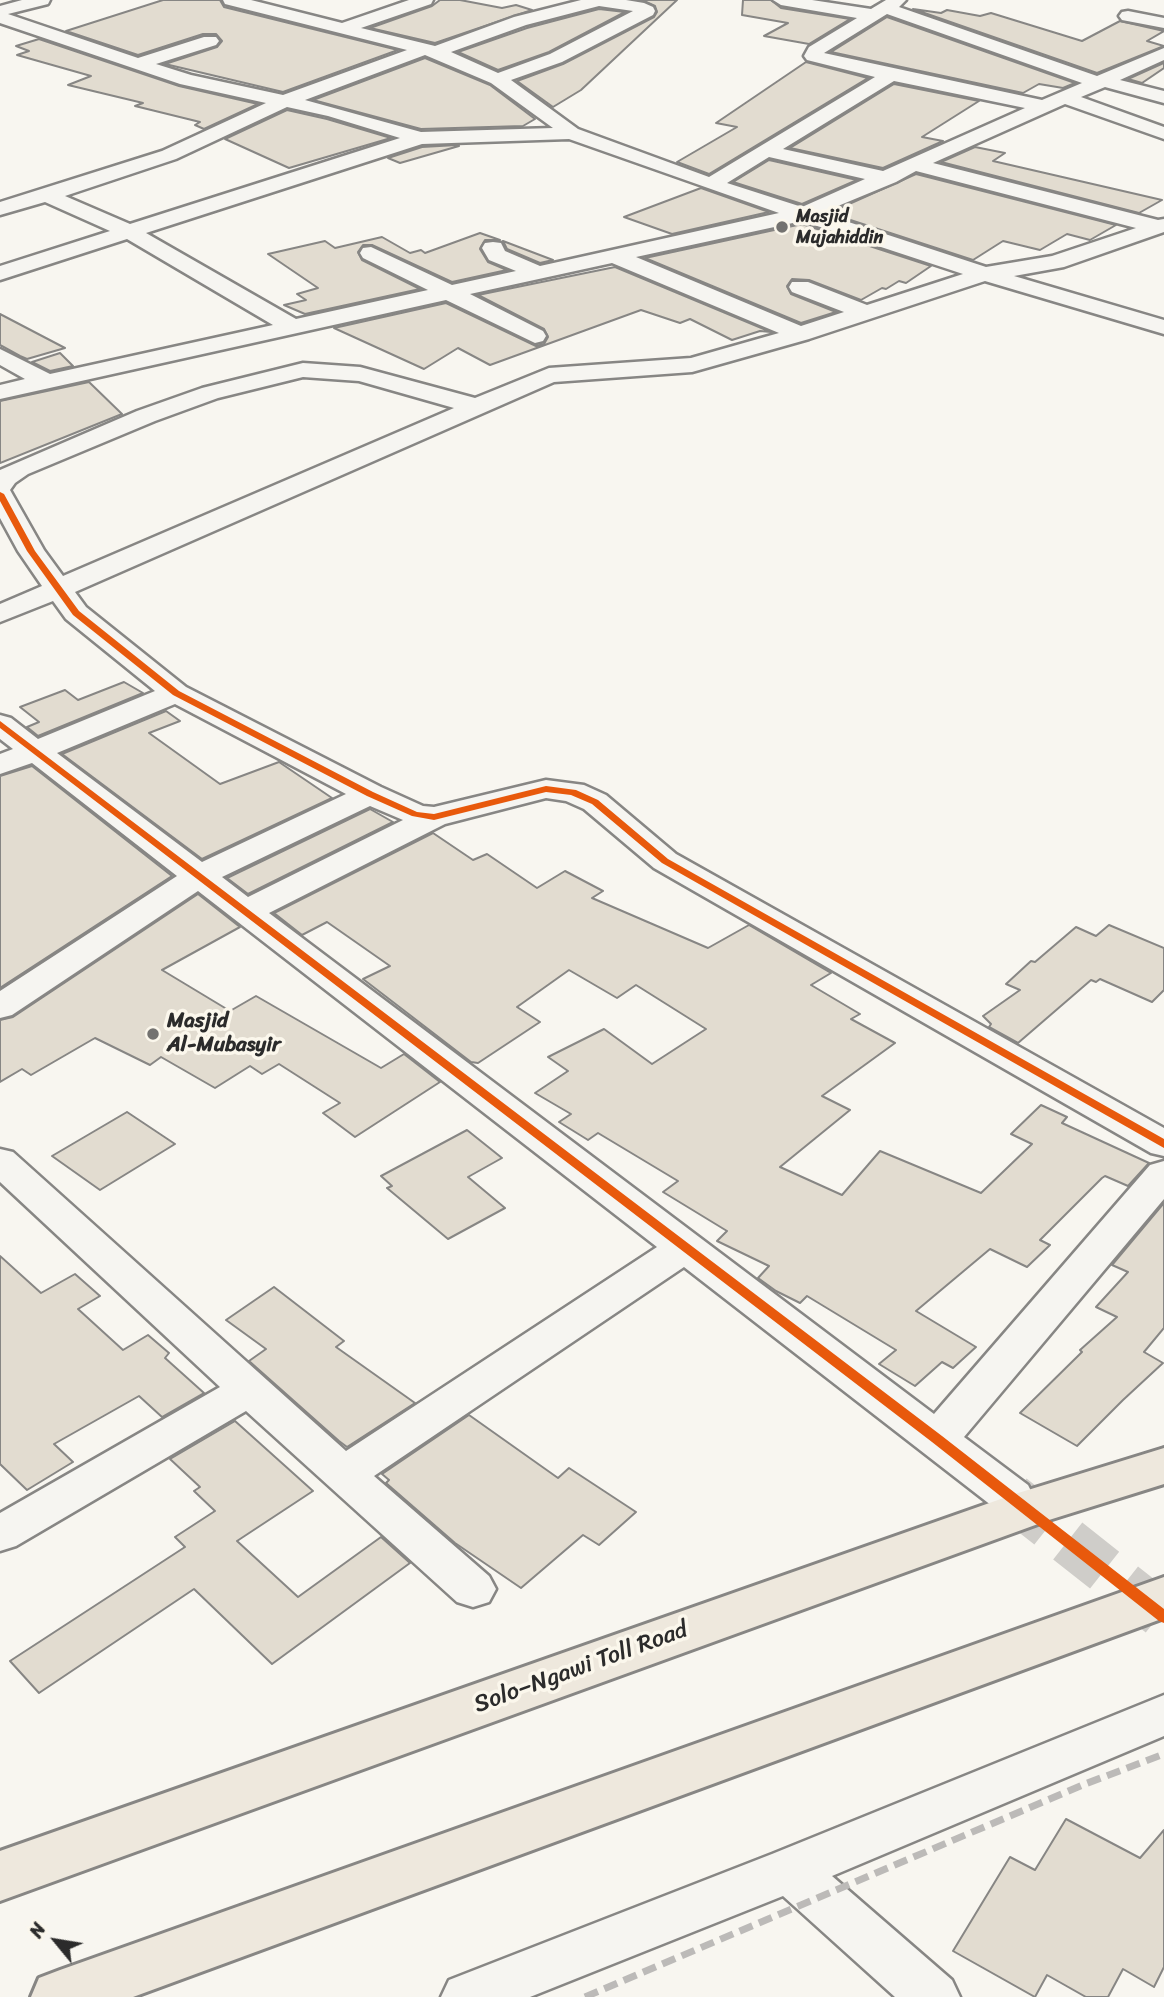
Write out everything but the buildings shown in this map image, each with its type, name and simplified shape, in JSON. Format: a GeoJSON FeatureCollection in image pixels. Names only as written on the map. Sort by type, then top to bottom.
{"type":"FeatureCollection","features":[{"type":"Feature","properties":{"kind":"highway","name":"Solo–Ngawi Toll Road"},"geometry":{"type":"LineString","coordinates":[[0,1876],[1032,1507],[1164,1466]]}},
{"type":"Feature","properties":{"kind":"highway"},"geometry":{"type":"LineString","coordinates":[[60,1997],[1164,1597]]}},
{"type":"Feature","properties":{"kind":"street"},"geometry":{"type":"LineString","coordinates":[[231,0],[430,50],[497,79],[550,115],[571,133],[711,184],[985,274],[1164,327]]}},
{"type":"Feature","properties":{"kind":"street"},"geometry":{"type":"LineString","coordinates":[[343,28],[425,0]]}},
{"type":"Feature","properties":{"kind":"street"},"geometry":{"type":"LineString","coordinates":[[0,209],[119,173],[211,138],[284,101],[520,21],[598,0],[647,11],[556,58],[497,79]]}},
{"type":"Feature","properties":{"kind":"street"},"geometry":{"type":"LineString","coordinates":[[781,0],[886,8],[1102,82],[1164,97]]}},
{"type":"Feature","properties":{"kind":"street"},"geometry":{"type":"LineString","coordinates":[[0,11],[29,1]]}},
{"type":"Feature","properties":{"kind":"street"},"geometry":{"type":"LineString","coordinates":[[886,8],[815,51],[813,56],[891,75],[1056,102],[1164,133]]}},
{"type":"Feature","properties":{"kind":"street"},"geometry":{"type":"LineString","coordinates":[[1128,16],[1164,23]]}},
{"type":"Feature","properties":{"kind":"street"},"geometry":{"type":"LineString","coordinates":[[0,17],[136,64],[214,87],[355,117],[420,138]]}},
{"type":"Feature","properties":{"kind":"street"},"geometry":{"type":"LineString","coordinates":[[136,64],[211,41]]}},
{"type":"Feature","properties":{"kind":"street"},"geometry":{"type":"LineString","coordinates":[[0,392],[803,214],[916,166],[1164,53]]}},
{"type":"Feature","properties":{"kind":"street"},"geometry":{"type":"LineString","coordinates":[[711,184],[891,75]]}},
{"type":"Feature","properties":{"kind":"street"},"geometry":{"type":"LineString","coordinates":[[0,273],[420,138],[571,133]]}},
{"type":"Feature","properties":{"kind":"street"},"geometry":{"type":"LineString","coordinates":[[766,151],[889,178]]}},
{"type":"Feature","properties":{"kind":"street"},"geometry":{"type":"LineString","coordinates":[[916,166],[1162,226]]}},
{"type":"Feature","properties":{"kind":"street"},"geometry":{"type":"LineString","coordinates":[[48,195],[128,232],[293,327]]}},
{"type":"Feature","properties":{"kind":"street"},"geometry":{"type":"LineString","coordinates":[[0,614],[549,374],[663,369],[692,365],[801,334],[985,274],[1056,262],[1162,226]]}},
{"type":"Feature","properties":{"kind":"street"},"geometry":{"type":"LineString","coordinates":[[493,248],[497,255],[538,273]]}},
{"type":"Feature","properties":{"kind":"street"},"geometry":{"type":"LineString","coordinates":[[371,253],[535,336]]}},
{"type":"Feature","properties":{"kind":"street"},"geometry":{"type":"LineString","coordinates":[[617,257],[801,334]]}},
{"type":"Feature","properties":{"kind":"street"},"geometry":{"type":"LineString","coordinates":[[800,287],[865,312]]}},
{"type":"Feature","properties":{"kind":"street"},"geometry":{"type":"LineString","coordinates":[[260,334],[303,370]]}},
{"type":"Feature","properties":{"kind":"street"},"geometry":{"type":"LineString","coordinates":[[0,356],[46,381]]}},
{"type":"Feature","properties":{"kind":"street"},"geometry":{"type":"LineString","coordinates":[[0,486],[5,478],[19,469],[146,416],[210,393],[303,370],[360,374],[475,406]]}},
{"type":"Feature","properties":{"kind":"street"},"geometry":{"type":"LineString","coordinates":[[0,494],[31,551],[76,613],[176,693],[370,794],[415,814],[434,817]]}},
{"type":"Feature","properties":{"kind":"street"},"geometry":{"type":"LineString","coordinates":[[0,765],[176,693]]}},
{"type":"Feature","properties":{"kind":"street"},"geometry":{"type":"LineString","coordinates":[[0,724],[1012,1497]]}},
{"type":"Feature","properties":{"kind":"street"},"geometry":{"type":"LineString","coordinates":[[246,911],[434,817],[546,789],[573,792],[595,802],[665,861],[1164,1144]]}},
{"type":"Feature","properties":{"kind":"street"},"geometry":{"type":"LineString","coordinates":[[0,1007],[199,876],[370,794]]}},
{"type":"Feature","properties":{"kind":"street"},"geometry":{"type":"LineString","coordinates":[[0,1161],[249,1390],[473,1589]]}},
{"type":"Feature","properties":{"kind":"street"},"geometry":{"type":"LineString","coordinates":[[937,1439],[1164,1174]]}},
{"type":"Feature","properties":{"kind":"street"},"geometry":{"type":"LineString","coordinates":[[344,1474],[684,1248]]}},
{"type":"Feature","properties":{"kind":"street"},"geometry":{"type":"LineString","coordinates":[[0,1534],[249,1390]]}},
{"type":"Feature","properties":{"kind":"street"},"geometry":{"type":"LineString","coordinates":[[468,1997],[790,1870],[1164,1715]]}},
{"type":"Feature","properties":{"kind":"street"},"geometry":{"type":"LineString","coordinates":[[790,1870],[933,1997]]}},
{"type":"Feature","properties":{"kind":"tunnel"},"geometry":{"type":"LineString","coordinates":[[1012,1497],[1164,1617]]}},
{"type":"Feature","properties":{"kind":"railway"},"geometry":{"type":"LineString","coordinates":[[585,1997],[1085,1784],[1164,1754]]}},
{"type":"Feature","properties":{"kind":"cycle path"},"geometry":{"type":"LineString","coordinates":[[0,494],[31,551],[76,613],[176,693],[370,794],[415,814],[434,817],[546,789],[573,792],[595,802],[665,861],[1164,1144]]}},
{"type":"Feature","properties":{"kind":"cycle path"},"geometry":{"type":"LineString","coordinates":[[0,724],[937,1439],[1164,1617]]}},
{"type":"Feature","properties":{"kind":"place","name":"Masjid Mujahiddin"},"geometry":{"type":"Point","coordinates":[782,227]}},
{"type":"Feature","properties":{"kind":"place","name":"Masjid Al-Mubasyir"},"geometry":{"type":"Point","coordinates":[153,1034]}}]}
